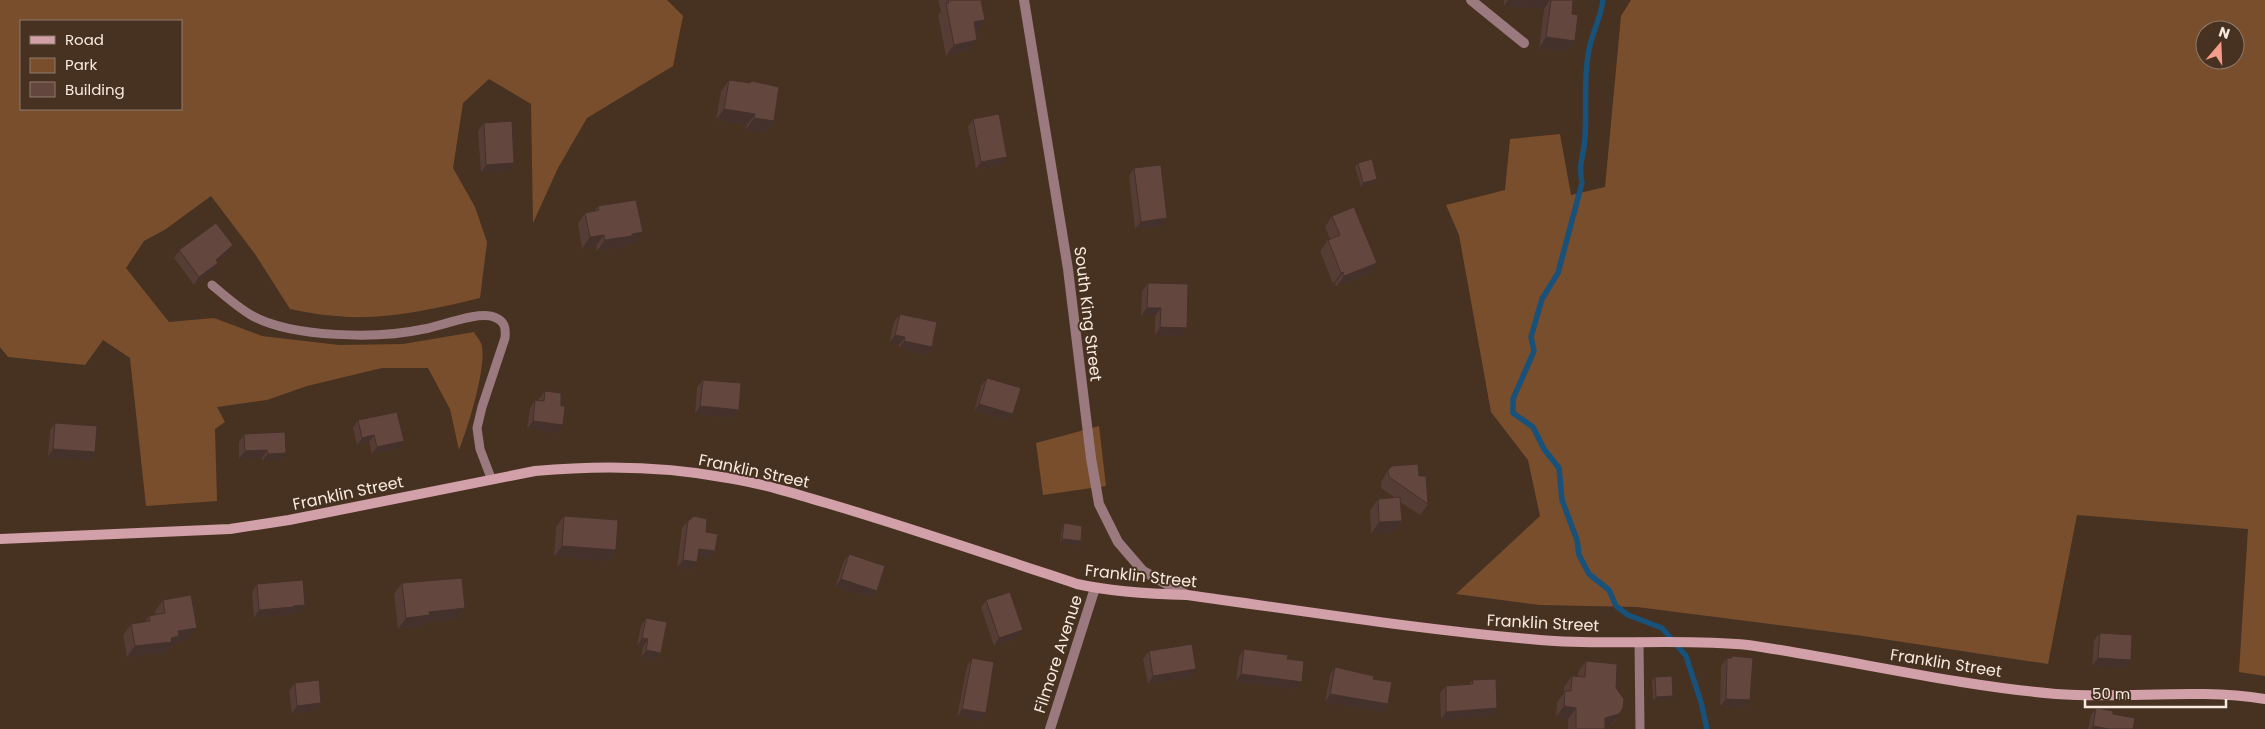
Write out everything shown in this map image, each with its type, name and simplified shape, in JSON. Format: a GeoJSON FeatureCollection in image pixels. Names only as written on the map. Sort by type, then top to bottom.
{"type":"FeatureCollection","features":[{"type":"Feature","properties":{"kind":"main road","name":"Franklin Street"},"geometry":{"type":"LineString","coordinates":[[0,539],[230,529],[289,520],[491,478],[536,471],[570,468],[637,467],[729,478],[813,499],[1077,584],[1095,588],[1142,594],[1186,595],[1464,633],[1542,640],[1709,642],[1748,645],[2004,688],[2055,694],[2088,696],[2212,694],[2265,700]]}},
{"type":"Feature","properties":{"kind":"street","name":"South King Street"},"geometry":{"type":"LineString","coordinates":[[1024,0],[1068,269],[1091,458],[1099,504],[1118,542],[1143,571],[1186,595]]}},
{"type":"Feature","properties":{"kind":"street"},"geometry":{"type":"LineString","coordinates":[[1471,0],[1524,43]]}},
{"type":"Feature","properties":{"kind":"street","name":"Filmore Avenue"},"geometry":{"type":"LineString","coordinates":[[1050,729],[1095,588]]}},
{"type":"Feature","properties":{"kind":"lane"},"geometry":{"type":"LineString","coordinates":[[212,285],[251,315],[274,325],[311,332],[389,334],[421,330],[474,317],[493,316],[502,321],[506,328],[505,338],[477,428],[480,449],[491,478]]}},
{"type":"Feature","properties":{"kind":"lane"},"geometry":{"type":"LineString","coordinates":[[1639,642],[1640,729]]}},
{"type":"Feature","properties":{"kind":"green space"},"geometry":{"type":"Polygon","coordinates":[[[0,0],[667,0],[683,16],[673,66],[587,118],[558,168],[533,223],[531,104],[489,79],[463,103],[453,168],[475,207],[487,242],[480,298],[427,310],[372,317],[330,316],[290,309],[255,254],[211,196],[166,229],[144,241],[126,268],[169,322],[214,318],[262,336],[339,345],[403,344],[474,332],[481,342],[483,356],[479,383],[459,450],[450,409],[428,368],[382,368],[307,386],[267,400],[217,407],[225,422],[215,429],[217,501],[146,506],[130,358],[103,340],[85,365],[8,357],[0,347],[0,0]]]}},
{"type":"Feature","properties":{"kind":"green space"},"geometry":{"type":"Polygon","coordinates":[[[1631,0],[2265,0],[2265,676],[2239,672],[2248,529],[2077,515],[2048,664],[1863,636],[1637,607],[1540,605],[1456,594],[1540,516],[1528,460],[1491,412],[1459,235],[1446,205],[1505,190],[1510,139],[1560,134],[1571,195],[1605,187],[1621,16],[1631,0]]]}},
{"type":"Feature","properties":{"kind":"green space"},"geometry":{"type":"Polygon","coordinates":[[[1099,426],[1106,486],[1043,495],[1036,443],[1099,426]]]}},
{"type":"Feature","properties":{"kind":"building"},"geometry":{"type":"Polygon","coordinates":[[[948,0],[981,0],[985,20],[974,22],[977,40],[954,45],[946,3],[949,3],[948,0]]]}},
{"type":"Feature","properties":{"kind":"building"},"geometry":{"type":"Polygon","coordinates":[[[1551,0],[1573,0],[1572,14],[1578,15],[1575,41],[1546,37],[1551,0]]]}},
{"type":"Feature","properties":{"kind":"building"},"geometry":{"type":"Polygon","coordinates":[[[729,80],[750,83],[752,81],[779,87],[774,121],[754,118],[755,114],[724,109],[729,80]]]}},
{"type":"Feature","properties":{"kind":"building"},"geometry":{"type":"Polygon","coordinates":[[[999,114],[1007,157],[981,162],[973,119],[999,114]]]}},
{"type":"Feature","properties":{"kind":"building"},"geometry":{"type":"Polygon","coordinates":[[[512,121],[514,163],[486,165],[484,123],[512,121]]]}},
{"type":"Feature","properties":{"kind":"building"},"geometry":{"type":"Polygon","coordinates":[[[1372,159],[1377,179],[1363,183],[1358,163],[1372,159]]]}},
{"type":"Feature","properties":{"kind":"building"},"geometry":{"type":"Polygon","coordinates":[[[1161,165],[1167,218],[1141,222],[1134,168],[1161,165]]]}},
{"type":"Feature","properties":{"kind":"building"},"geometry":{"type":"Polygon","coordinates":[[[636,200],[643,232],[632,234],[632,236],[605,240],[604,235],[590,237],[585,213],[599,210],[598,206],[636,200]]]}},
{"type":"Feature","properties":{"kind":"building"},"geometry":{"type":"Polygon","coordinates":[[[1354,207],[1377,263],[1344,276],[1343,272],[1341,273],[1328,240],[1340,235],[1332,216],[1354,207]]]}},
{"type":"Feature","properties":{"kind":"building"},"geometry":{"type":"Polygon","coordinates":[[[216,223],[233,245],[216,260],[218,263],[199,277],[179,250],[216,223]]]}},
{"type":"Feature","properties":{"kind":"building"},"geometry":{"type":"Polygon","coordinates":[[[1148,283],[1188,284],[1187,328],[1160,327],[1161,308],[1147,308],[1148,283]]]}},
{"type":"Feature","properties":{"kind":"building"},"geometry":{"type":"Polygon","coordinates":[[[900,314],[937,322],[932,347],[904,341],[905,337],[895,335],[900,314]]]}},
{"type":"Feature","properties":{"kind":"building"},"geometry":{"type":"Polygon","coordinates":[[[987,378],[1021,388],[1013,414],[979,404],[987,378]]]}},
{"type":"Feature","properties":{"kind":"building"},"geometry":{"type":"Polygon","coordinates":[[[703,380],[741,383],[739,410],[700,406],[703,380]]]}},
{"type":"Feature","properties":{"kind":"building"},"geometry":{"type":"Polygon","coordinates":[[[545,391],[561,393],[561,406],[565,406],[563,425],[533,421],[535,400],[544,401],[545,391]]]}},
{"type":"Feature","properties":{"kind":"building"},"geometry":{"type":"Polygon","coordinates":[[[397,412],[404,441],[377,447],[374,435],[362,438],[358,420],[397,412]]]}},
{"type":"Feature","properties":{"kind":"building"},"geometry":{"type":"Polygon","coordinates":[[[55,423],[97,426],[95,452],[53,449],[55,423]]]}},
{"type":"Feature","properties":{"kind":"building"},"geometry":{"type":"Polygon","coordinates":[[[285,432],[286,453],[268,454],[267,450],[245,451],[244,434],[285,432]]]}},
{"type":"Feature","properties":{"kind":"building"},"geometry":{"type":"Polygon","coordinates":[[[1418,464],[1419,476],[1426,476],[1428,504],[1389,477],[1388,470],[1392,466],[1418,464]]]}},
{"type":"Feature","properties":{"kind":"building"},"geometry":{"type":"Polygon","coordinates":[[[1400,497],[1402,521],[1379,522],[1378,499],[1400,497]]]}},
{"type":"Feature","properties":{"kind":"building"},"geometry":{"type":"Polygon","coordinates":[[[564,516],[618,520],[616,550],[562,546],[564,516]]]}},
{"type":"Feature","properties":{"kind":"building"},"geometry":{"type":"Polygon","coordinates":[[[694,516],[707,519],[706,532],[718,534],[715,551],[699,549],[697,562],[683,560],[688,521],[694,516]]]}},
{"type":"Feature","properties":{"kind":"building"},"geometry":{"type":"Polygon","coordinates":[[[1064,523],[1082,526],[1081,541],[1062,539],[1064,523]]]}},
{"type":"Feature","properties":{"kind":"building"},"geometry":{"type":"Polygon","coordinates":[[[849,554],[885,566],[877,591],[841,579],[849,554]]]}},
{"type":"Feature","properties":{"kind":"building"},"geometry":{"type":"Polygon","coordinates":[[[462,578],[465,608],[429,612],[430,615],[406,618],[402,583],[462,578]]]}},
{"type":"Feature","properties":{"kind":"building"},"geometry":{"type":"Polygon","coordinates":[[[303,580],[305,605],[259,610],[257,584],[303,580]]]}},
{"type":"Feature","properties":{"kind":"building"},"geometry":{"type":"Polygon","coordinates":[[[1010,592],[1023,630],[999,638],[986,600],[1010,592]]]}},
{"type":"Feature","properties":{"kind":"building"},"geometry":{"type":"Polygon","coordinates":[[[191,595],[197,628],[178,631],[179,636],[171,638],[172,642],[135,646],[131,624],[150,621],[149,616],[165,613],[163,600],[191,595]]]}},
{"type":"Feature","properties":{"kind":"building"},"geometry":{"type":"Polygon","coordinates":[[[646,618],[667,622],[661,653],[646,650],[648,639],[642,638],[646,618]]]}},
{"type":"Feature","properties":{"kind":"building"},"geometry":{"type":"Polygon","coordinates":[[[2100,633],[2132,635],[2131,660],[2098,658],[2100,633]]]}},
{"type":"Feature","properties":{"kind":"building"},"geometry":{"type":"Polygon","coordinates":[[[1192,644],[1196,669],[1153,676],[1149,651],[1192,644]]]}},
{"type":"Feature","properties":{"kind":"building"},"geometry":{"type":"Polygon","coordinates":[[[1244,649],[1288,655],[1287,659],[1304,661],[1302,682],[1241,674],[1244,649]]]}},
{"type":"Feature","properties":{"kind":"building"},"geometry":{"type":"Polygon","coordinates":[[[1732,656],[1753,658],[1750,700],[1726,699],[1727,658],[1732,658],[1732,656]]]}},
{"type":"Feature","properties":{"kind":"building"},"geometry":{"type":"Polygon","coordinates":[[[972,658],[994,662],[986,713],[962,709],[972,658]]]}},
{"type":"Feature","properties":{"kind":"building"},"geometry":{"type":"Polygon","coordinates":[[[1586,661],[1617,664],[1616,688],[1624,699],[1623,708],[1619,714],[1605,718],[1605,729],[1576,729],[1576,708],[1564,706],[1565,691],[1571,691],[1572,676],[1585,677],[1586,661]]]}},
{"type":"Feature","properties":{"kind":"building"},"geometry":{"type":"Polygon","coordinates":[[[1335,667],[1374,676],[1373,679],[1392,682],[1388,704],[1330,694],[1335,667]]]}},
{"type":"Feature","properties":{"kind":"building"},"geometry":{"type":"Polygon","coordinates":[[[1672,676],[1673,696],[1656,697],[1655,677],[1672,676]]]}},
{"type":"Feature","properties":{"kind":"building"},"geometry":{"type":"Polygon","coordinates":[[[1496,679],[1497,708],[1446,712],[1446,686],[1473,684],[1472,680],[1496,679]]]}},
{"type":"Feature","properties":{"kind":"building"},"geometry":{"type":"Polygon","coordinates":[[[319,680],[321,703],[297,706],[295,683],[319,680]]]}},
{"type":"Feature","properties":{"kind":"building"},"geometry":{"type":"Polygon","coordinates":[[[2096,708],[2113,711],[2113,714],[2135,718],[2133,729],[2109,729],[2093,726],[2096,708]]]}},
{"type":"Feature","properties":{"kind":"waterway"},"geometry":{"type":"LineString","coordinates":[[1603,0],[1588,56],[1585,138],[1581,164],[1582,183],[1558,273],[1542,299],[1531,337],[1534,351],[1513,399],[1513,413],[1533,427],[1544,449],[1559,468],[1562,500],[1577,540],[1579,555],[1589,574],[1609,590],[1616,606],[1628,615],[1662,628],[1686,656],[1701,702],[1707,729]]}}]}
